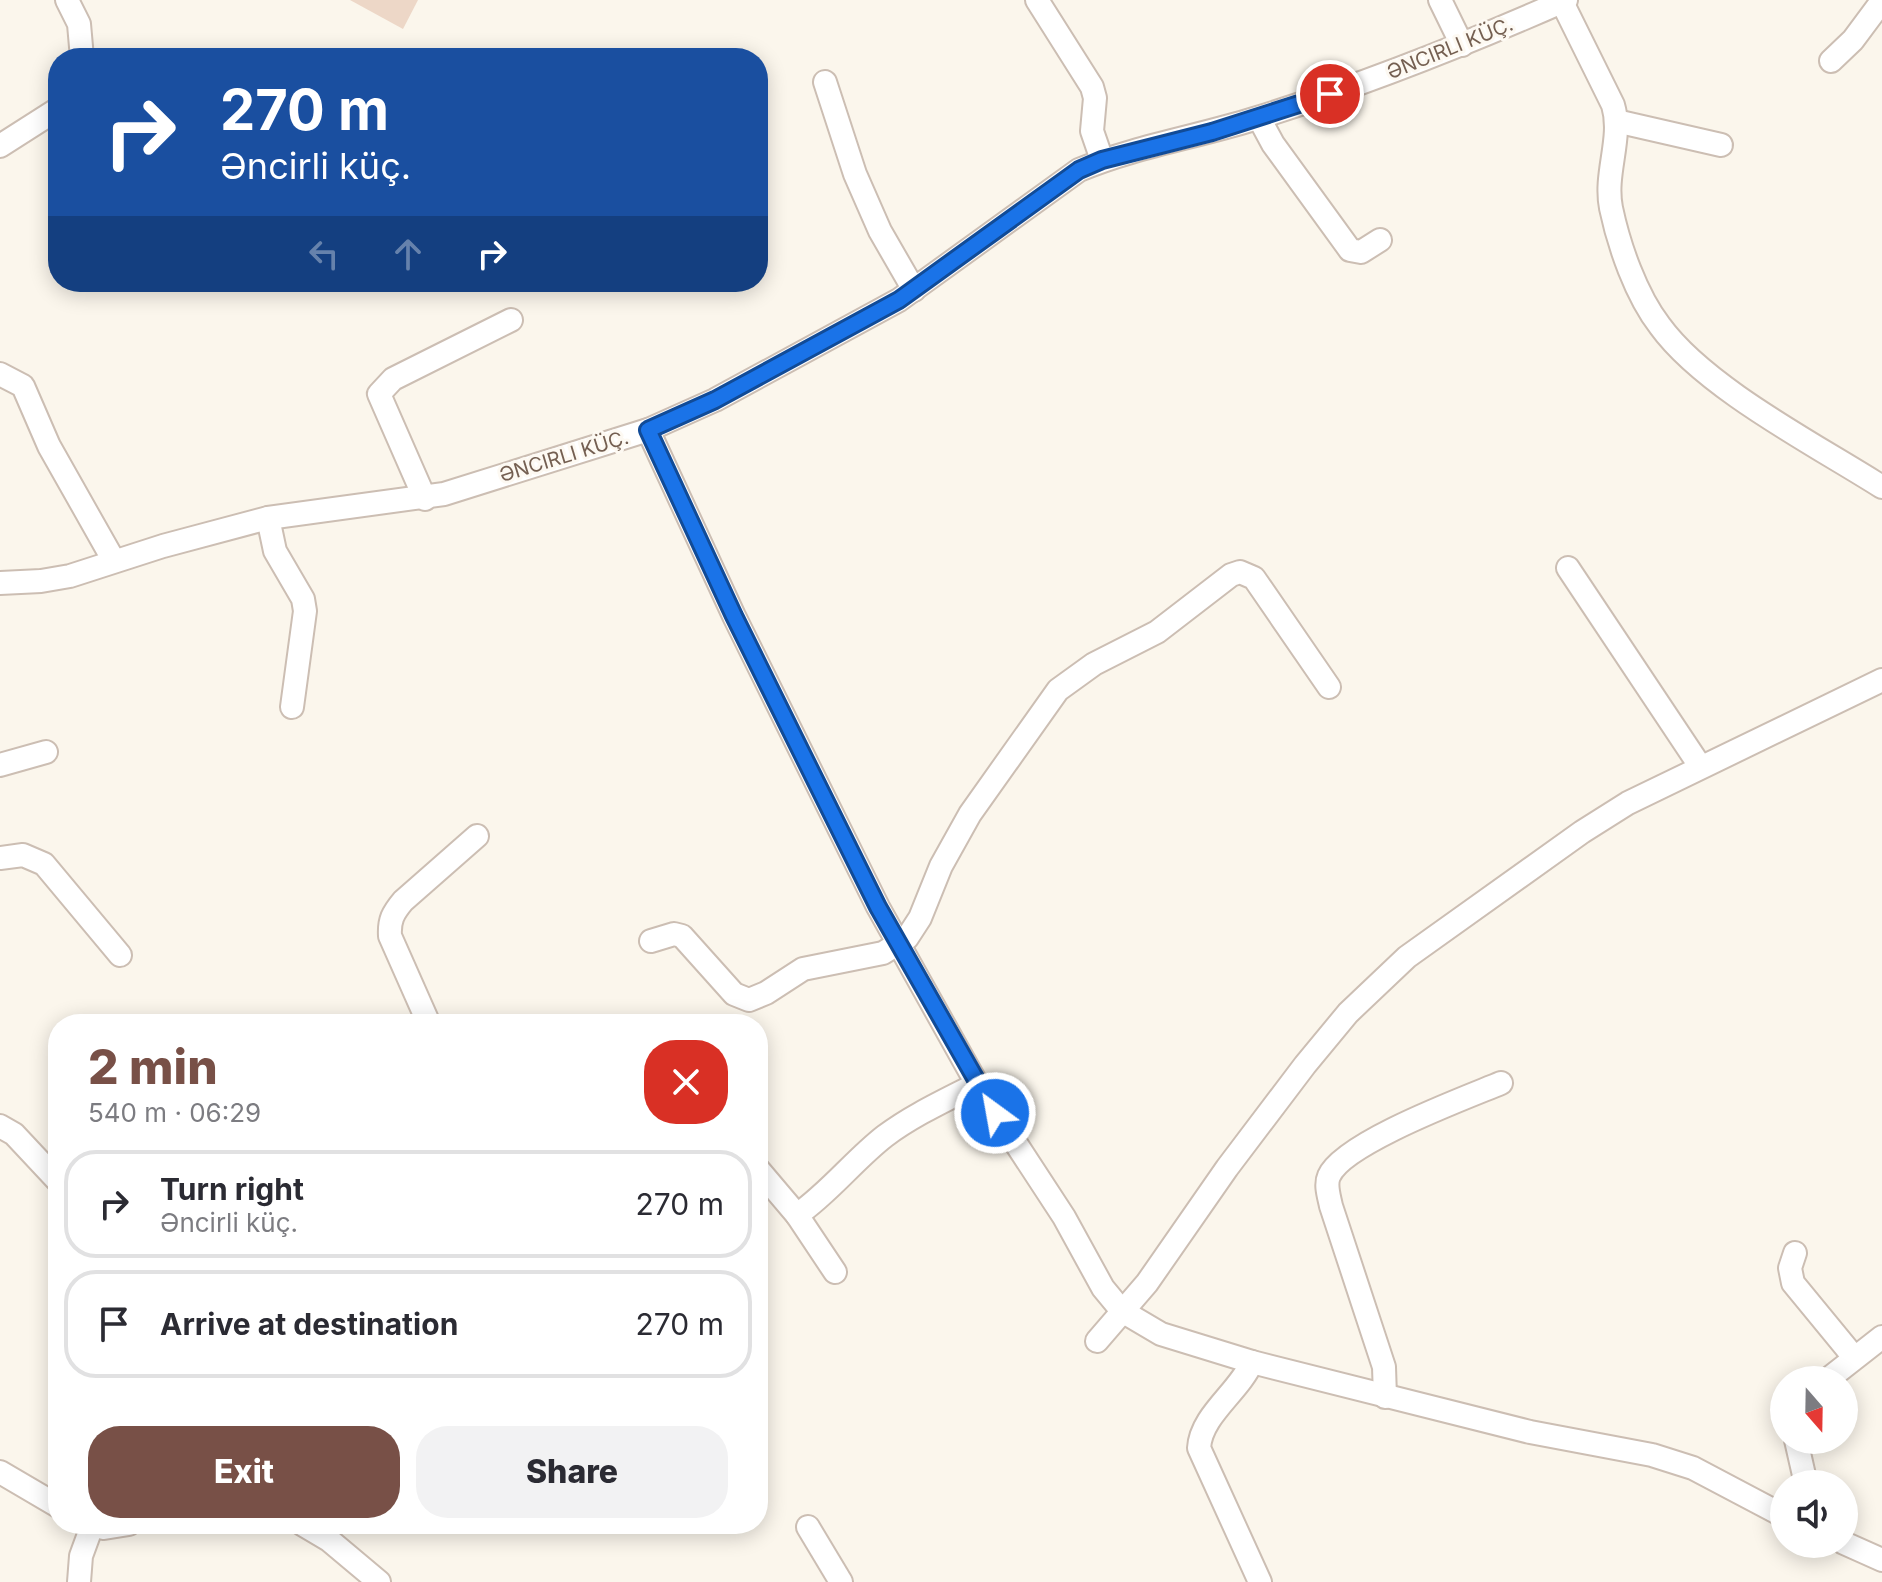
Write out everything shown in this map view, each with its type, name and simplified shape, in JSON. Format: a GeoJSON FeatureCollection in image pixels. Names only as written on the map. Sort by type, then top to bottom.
{"type":"FeatureCollection","features":[{"type":"Feature","properties":{"kind":"street"},"geometry":{"type":"LineString","coordinates":[[67,0],[79,24],[81,48]]}},
{"type":"Feature","properties":{"kind":"street"},"geometry":{"type":"LineString","coordinates":[[1037,0],[1092,87],[1095,98],[1092,131],[1102,160]]}},
{"type":"Feature","properties":{"kind":"street"},"geometry":{"type":"LineString","coordinates":[[1440,0],[1462,45]]}},
{"type":"Feature","properties":{"kind":"street"},"geometry":{"type":"LineString","coordinates":[[1564,1],[1613,105],[1616,121],[1609,174],[1612,211],[1638,285],[1658,323],[1687,356],[1739,397],[1882,487]]}},
{"type":"Feature","properties":{"kind":"street","name":"ƏNCIRLI KÜÇ."},"geometry":{"type":"LineString","coordinates":[[0,583],[54,579],[268,518],[425,499],[648,430],[715,400],[914,290],[1061,181],[1102,160],[1259,118],[1354,86],[1462,45],[1564,1]]}},
{"type":"Feature","properties":{"kind":"street"},"geometry":{"type":"LineString","coordinates":[[1831,61],[1853,40],[1882,1]]}},
{"type":"Feature","properties":{"kind":"street"},"geometry":{"type":"LineString","coordinates":[[825,82],[855,174],[880,231],[914,290]]}},
{"type":"Feature","properties":{"kind":"street"},"geometry":{"type":"LineString","coordinates":[[0,146],[48,115]]}},
{"type":"Feature","properties":{"kind":"street"},"geometry":{"type":"LineString","coordinates":[[1259,118],[1273,144],[1350,250],[1361,252],[1380,240]]}},
{"type":"Feature","properties":{"kind":"street"},"geometry":{"type":"LineString","coordinates":[[1616,121],[1721,145]]}},
{"type":"Feature","properties":{"kind":"street"},"geometry":{"type":"LineString","coordinates":[[425,499],[379,394],[393,379],[511,320]]}},
{"type":"Feature","properties":{"kind":"street"},"geometry":{"type":"LineString","coordinates":[[0,374],[23,386],[49,446],[114,561]]}},
{"type":"Feature","properties":{"kind":"street"},"geometry":{"type":"LineString","coordinates":[[648,430],[734,616],[898,945],[977,1084],[1064,1217],[1103,1288],[1122,1311],[1161,1334],[1252,1362],[1530,1432],[1652,1455],[1693,1468],[1770,1509]]}},
{"type":"Feature","properties":{"kind":"street"},"geometry":{"type":"LineString","coordinates":[[268,518],[275,551],[303,599],[305,611],[292,707]]}},
{"type":"Feature","properties":{"kind":"street"},"geometry":{"type":"LineString","coordinates":[[1568,568],[1700,766]]}},
{"type":"Feature","properties":{"kind":"street"},"geometry":{"type":"LineString","coordinates":[[651,941],[674,934],[682,936],[734,994],[749,1000],[803,969],[868,956],[898,945],[920,918],[941,866],[970,814],[1058,690],[1094,664],[1157,632],[1231,575],[1240,572],[1254,578],[1329,687]]}},
{"type":"Feature","properties":{"kind":"street"},"geometry":{"type":"LineString","coordinates":[[1097,1341],[1147,1283],[1227,1168],[1305,1065],[1372,989],[1449,925],[1628,803],[1882,680]]}},
{"type":"Feature","properties":{"kind":"street"},"geometry":{"type":"LineString","coordinates":[[0,765],[46,752]]}},
{"type":"Feature","properties":{"kind":"street"},"geometry":{"type":"LineString","coordinates":[[425,1014],[390,936],[390,924],[403,901],[477,836]]}},
{"type":"Feature","properties":{"kind":"street"},"geometry":{"type":"LineString","coordinates":[[0,858],[23,855],[44,864],[120,955]]}},
{"type":"Feature","properties":{"kind":"street"},"geometry":{"type":"LineString","coordinates":[[1385,1397],[1384,1367],[1331,1206],[1327,1187],[1330,1174],[1344,1158],[1374,1139],[1501,1083]]}},
{"type":"Feature","properties":{"kind":"street"},"geometry":{"type":"LineString","coordinates":[[797,1215],[833,1188],[883,1137],[977,1084]]}},
{"type":"Feature","properties":{"kind":"street"},"geometry":{"type":"LineString","coordinates":[[0,1126],[14,1134],[48,1170]]}},
{"type":"Feature","properties":{"kind":"street"},"geometry":{"type":"LineString","coordinates":[[768,1181],[797,1215],[835,1272]]}},
{"type":"Feature","properties":{"kind":"street"},"geometry":{"type":"LineString","coordinates":[[1795,1253],[1790,1268],[1793,1283],[1853,1356]]}},
{"type":"Feature","properties":{"kind":"street"},"geometry":{"type":"LineString","coordinates":[[1842,1366],[1882,1337]]}},
{"type":"Feature","properties":{"kind":"street"},"geometry":{"type":"LineString","coordinates":[[1252,1362],[1238,1387],[1204,1427],[1199,1448],[1260,1582]]}},
{"type":"Feature","properties":{"kind":"street"},"geometry":{"type":"LineString","coordinates":[[0,1472],[48,1500]]}},
{"type":"Feature","properties":{"kind":"street"},"geometry":{"type":"LineString","coordinates":[[808,1527],[841,1582]]}},
{"type":"Feature","properties":{"kind":"street"},"geometry":{"type":"LineString","coordinates":[[79,1582],[87,1534]]}},
{"type":"Feature","properties":{"kind":"street"},"geometry":{"type":"LineString","coordinates":[[319,1534],[379,1582]]}},
{"type":"Feature","properties":{"kind":"street"},"geometry":{"type":"LineString","coordinates":[[1858,1549],[1882,1560]]}},
{"type":"Feature","properties":{"kind":"building"},"geometry":{"type":"Polygon","coordinates":[[[350,0],[418,0],[403,29],[350,0]]]}},
{"type":"Feature","properties":{"kind":"route"},"geometry":{"type":"LineString","coordinates":[[995,1113],[878,907],[764,679],[648,430],[715,400],[899,300],[1079,170],[1102,160],[1212,132],[1330,94]]}}]}
